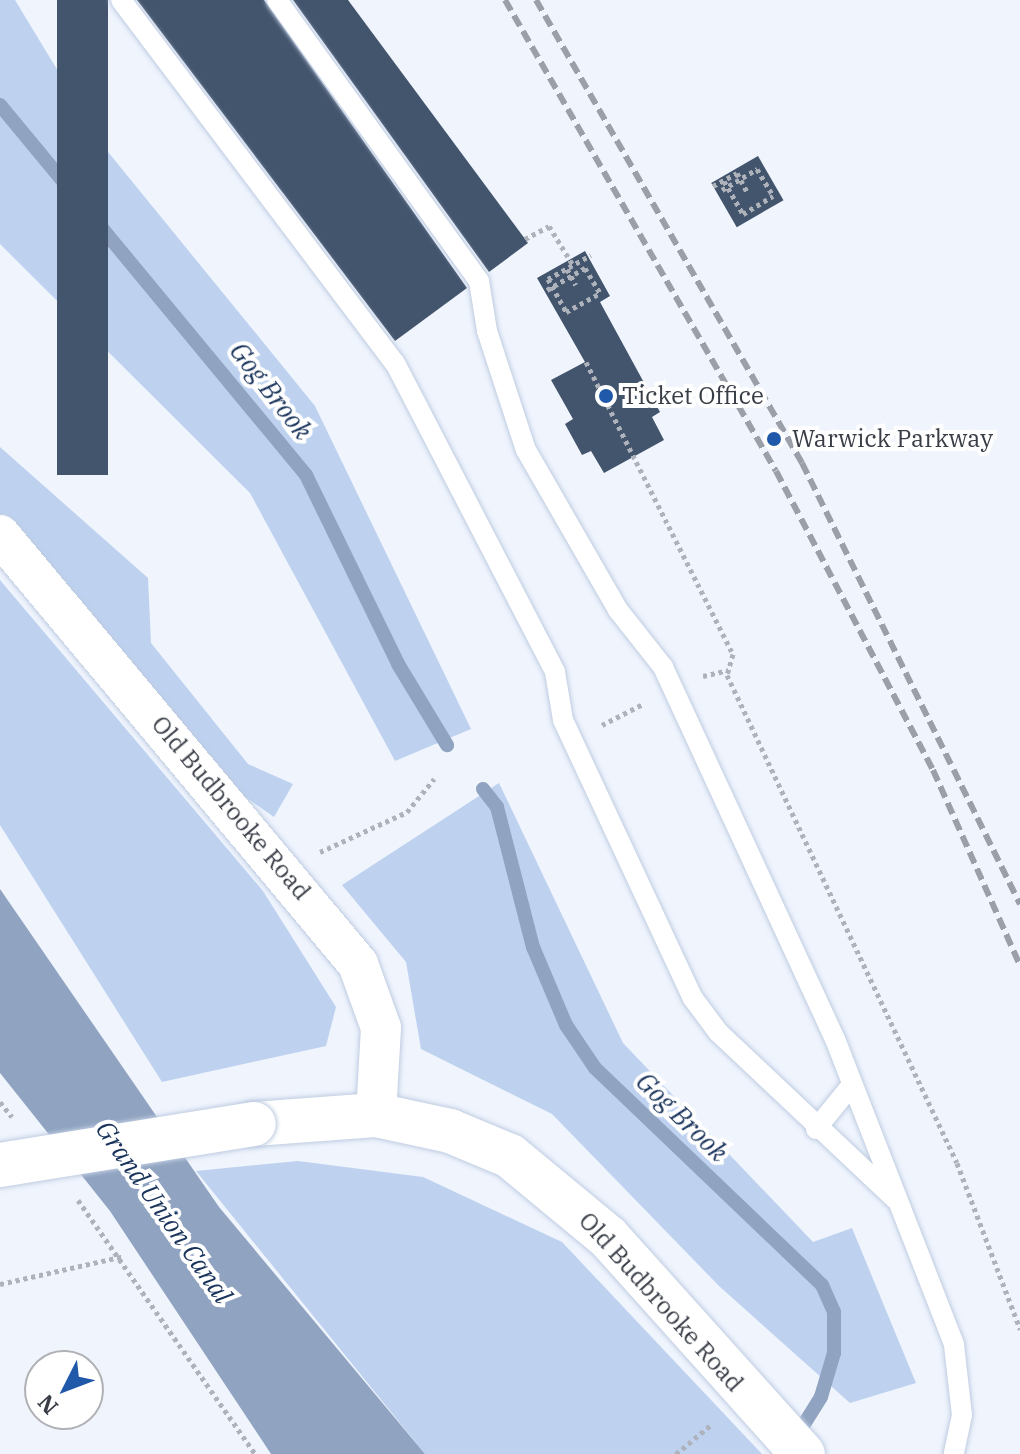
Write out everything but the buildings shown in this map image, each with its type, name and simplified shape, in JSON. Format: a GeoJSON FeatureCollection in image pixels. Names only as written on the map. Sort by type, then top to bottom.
{"type":"FeatureCollection","features":[{"type":"Feature","properties":{"kind":"street","name":"Old Budbrooke Road"},"geometry":{"type":"LineString","coordinates":[[0,535],[282,868],[358,964],[378,1009],[376,1115]]}},
{"type":"Feature","properties":{"kind":"street","name":"Old Budbrooke Road"},"geometry":{"type":"LineString","coordinates":[[0,1165],[254,1124],[376,1115],[488,1145],[557,1189],[796,1448]]}},
{"type":"Feature","properties":{"kind":"lane"},"geometry":{"type":"LineString","coordinates":[[121,0],[395,363],[555,672],[559,709],[692,997],[718,1032],[816,1129],[899,1202]]}},
{"type":"Feature","properties":{"kind":"lane"},"geometry":{"type":"LineString","coordinates":[[277,0],[479,281],[487,331],[526,450],[618,610],[654,646],[851,1086],[954,1345],[962,1415],[954,1454]]}},
{"type":"Feature","properties":{"kind":"lane"},"geometry":{"type":"LineString","coordinates":[[816,1129],[851,1086]]}},
{"type":"Feature","properties":{"kind":"path"},"geometry":{"type":"LineString","coordinates":[[722,190],[757,169],[773,196],[743,214],[724,181]]}},
{"type":"Feature","properties":{"kind":"path"},"geometry":{"type":"LineString","coordinates":[[713,186],[737,173],[747,192]]}},
{"type":"Feature","properties":{"kind":"path"},"geometry":{"type":"LineString","coordinates":[[525,239],[549,226],[576,285]]}},
{"type":"Feature","properties":{"kind":"path"},"geometry":{"type":"LineString","coordinates":[[547,290],[585,268],[600,293],[566,312],[548,279],[591,255]]}},
{"type":"Feature","properties":{"kind":"path"},"geometry":{"type":"LineString","coordinates":[[586,362],[657,492],[733,654],[727,675],[957,1163],[1020,1329]]}},
{"type":"Feature","properties":{"kind":"path"},"geometry":{"type":"LineString","coordinates":[[282,868],[407,812],[434,779]]}},
{"type":"Feature","properties":{"kind":"path"},"geometry":{"type":"LineString","coordinates":[[0,1283],[124,1256],[255,1454]]}},
{"type":"Feature","properties":{"kind":"shaded area"},"geometry":{"type":"Polygon","coordinates":[[[0,0],[15,0],[104,147],[315,406],[471,729],[395,761],[250,493],[0,244],[0,0]]]}},
{"type":"Feature","properties":{"kind":"shaded area"},"geometry":{"type":"Polygon","coordinates":[[[0,447],[148,578],[151,643],[248,764],[293,784],[274,817],[211,773],[0,519],[0,447]]]}},
{"type":"Feature","properties":{"kind":"shaded area"},"geometry":{"type":"Polygon","coordinates":[[[0,580],[263,891],[336,1007],[326,1046],[162,1082],[0,825],[0,580]]]}},
{"type":"Feature","properties":{"kind":"shaded area"},"geometry":{"type":"Polygon","coordinates":[[[499,783],[623,1043],[813,1242],[852,1228],[916,1383],[850,1403],[719,1286],[552,1114],[421,1049],[406,962],[342,885],[499,783]]]}},
{"type":"Feature","properties":{"kind":"shaded area"},"geometry":{"type":"Polygon","coordinates":[[[298,1161],[423,1177],[562,1242],[762,1454],[425,1454],[196,1171],[298,1161]]]}},
{"type":"Feature","properties":{"kind":"water","name":"Grand Union Canal"},"geometry":{"type":"Polygon","coordinates":[[[0,889],[219,1207],[425,1454],[271,1454],[110,1211],[0,1073],[0,889]]]}},
{"type":"Feature","properties":{"kind":"waterway","name":"Gog Brook"},"geometry":{"type":"LineString","coordinates":[[0,105],[306,475],[398,664],[447,745]]}},
{"type":"Feature","properties":{"kind":"waterway","name":"Gog Brook"},"geometry":{"type":"LineString","coordinates":[[483,789],[497,807],[533,947],[566,1025],[595,1068],[822,1285],[834,1312],[834,1353],[821,1397],[796,1437]]}},
{"type":"Feature","properties":{"kind":"railway"},"geometry":{"type":"LineString","coordinates":[[505,0],[776,471],[933,770],[1020,965]]}},
{"type":"Feature","properties":{"kind":"railway"},"geometry":{"type":"LineString","coordinates":[[536,0],[802,463],[1020,904]]}},
{"type":"Feature","properties":{"kind":"place","name":"Ticket Office"},"geometry":{"type":"Point","coordinates":[606,396]}},
{"type":"Feature","properties":{"kind":"place","name":"Warwick Parkway"},"geometry":{"type":"Point","coordinates":[774,439]}}]}
